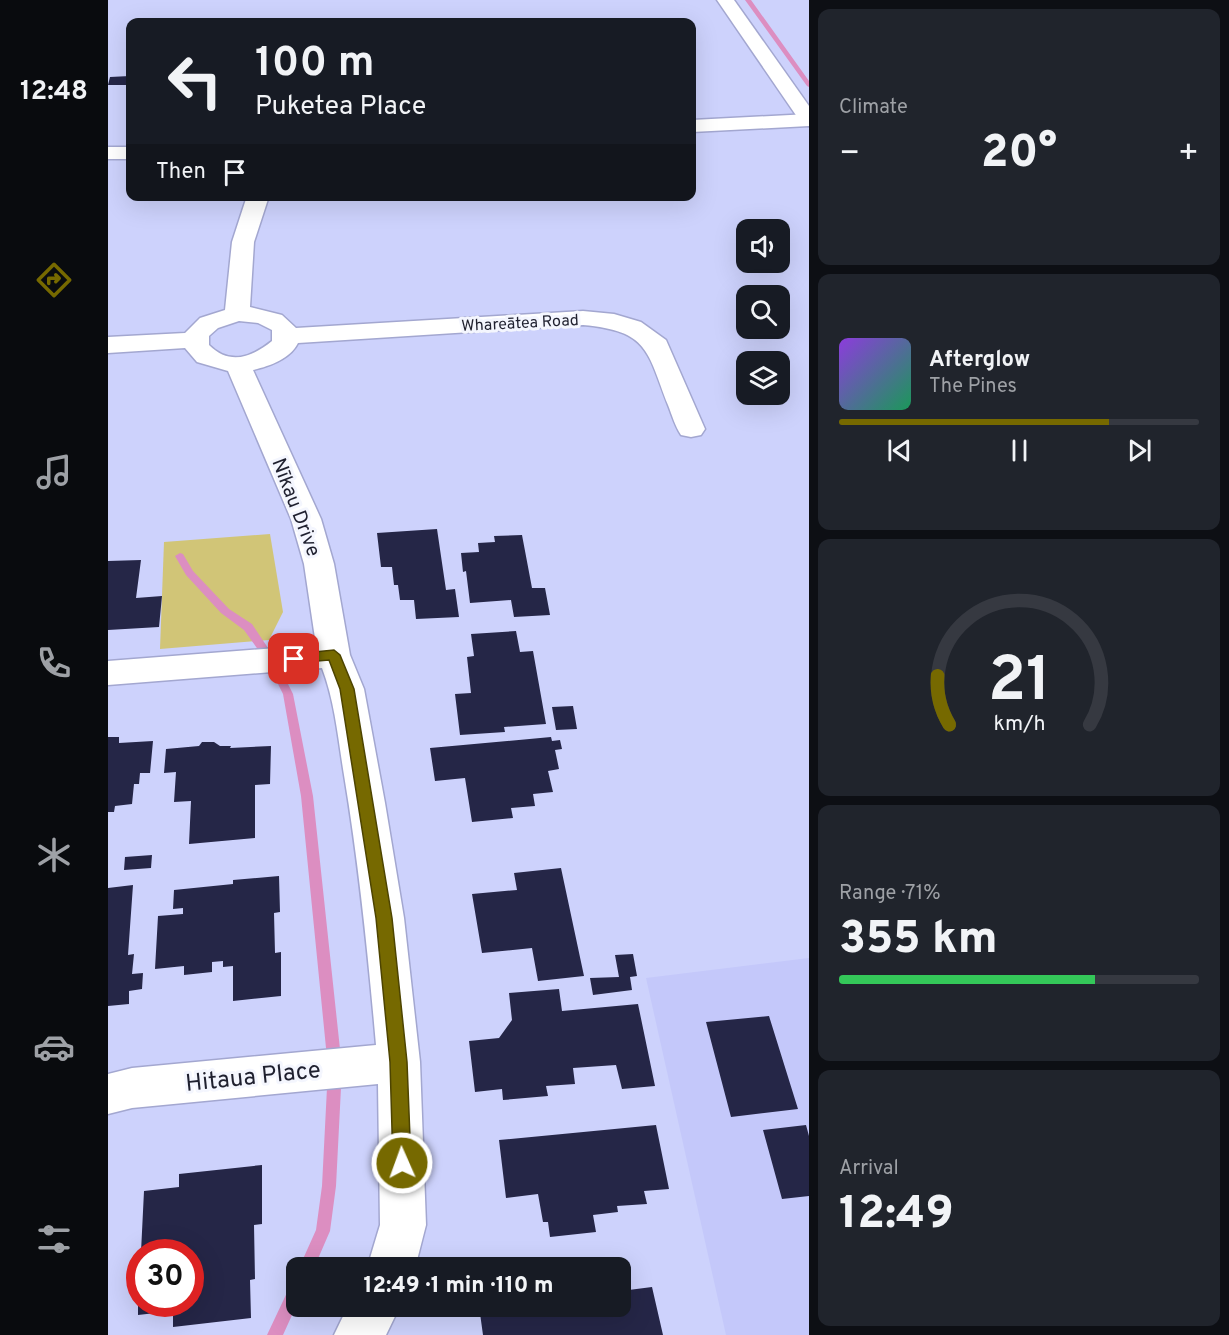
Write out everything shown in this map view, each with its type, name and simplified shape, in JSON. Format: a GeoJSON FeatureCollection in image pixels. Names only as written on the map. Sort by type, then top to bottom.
{"type":"FeatureCollection","features":[{"type":"Feature","properties":{"kind":"street"},"geometry":{"type":"LineString","coordinates":[[725,0],[809,120]]}},
{"type":"Feature","properties":{"kind":"street"},"geometry":{"type":"LineString","coordinates":[[696,126],[809,120]]}},
{"type":"Feature","properties":{"kind":"street"},"geometry":{"type":"LineString","coordinates":[[108,153],[126,153]]}},
{"type":"Feature","properties":{"kind":"street"},"geometry":{"type":"LineString","coordinates":[[237,314],[243,242],[256,201]]}},
{"type":"Feature","properties":{"kind":"street"},"geometry":{"type":"LineString","coordinates":[[237,314],[259,315],[277,321],[284,328],[285,344],[273,355],[254,363],[238,365],[210,360],[195,347],[195,340],[200,330],[209,323],[237,314]]}},
{"type":"Feature","properties":{"kind":"street","name":"Whareātea Road"},"geometry":{"type":"LineString","coordinates":[[286,336],[583,318],[608,320],[629,325],[647,335],[657,345],[691,429]]}},
{"type":"Feature","properties":{"kind":"street"},"geometry":{"type":"LineString","coordinates":[[108,345],[195,340]]}},
{"type":"Feature","properties":{"kind":"street","name":"Nīkau Drive"},"geometry":{"type":"LineString","coordinates":[[238,365],[306,519],[319,564],[334,655],[347,689],[367,803],[384,918],[399,1062],[403,1225],[394,1257]]}},
{"type":"Feature","properties":{"kind":"street"},"geometry":{"type":"LineString","coordinates":[[108,673],[334,655]]}},
{"type":"Feature","properties":{"kind":"street","name":"Hitaua Place"},"geometry":{"type":"LineString","coordinates":[[108,1094],[132,1088],[399,1062]]}},
{"type":"Feature","properties":{"kind":"street"},"geometry":{"type":"LineString","coordinates":[[359,1335],[370,1317]]}},
{"type":"Feature","properties":{"kind":"shaded area"},"geometry":{"type":"Polygon","coordinates":[[[270,534],[283,612],[269,640],[160,649],[164,542],[270,534]]]}},
{"type":"Feature","properties":{"kind":"shaded area"},"geometry":{"type":"Polygon","coordinates":[[[809,958],[809,1335],[726,1335],[646,978],[809,958]]]}},
{"type":"Feature","properties":{"kind":"building"},"geometry":{"type":"Polygon","coordinates":[[[126,76],[126,85],[108,85],[110,77],[126,76]]]}},
{"type":"Feature","properties":{"kind":"building"},"geometry":{"type":"Polygon","coordinates":[[[437,529],[446,590],[455,589],[459,617],[416,619],[414,600],[400,600],[398,585],[394,585],[392,567],[381,567],[377,533],[437,529]]]}},
{"type":"Feature","properties":{"kind":"building"},"geometry":{"type":"Polygon","coordinates":[[[522,535],[532,588],[545,588],[550,615],[514,617],[511,600],[470,603],[461,553],[479,552],[478,543],[495,542],[494,536],[522,535]]]}},
{"type":"Feature","properties":{"kind":"building"},"geometry":{"type":"Polygon","coordinates":[[[141,560],[136,598],[162,596],[159,627],[108,630],[108,561],[141,560]]]}},
{"type":"Feature","properties":{"kind":"building"},"geometry":{"type":"Polygon","coordinates":[[[516,631],[520,652],[533,651],[546,724],[504,727],[505,732],[460,735],[455,694],[471,693],[467,657],[474,656],[471,634],[516,631]]]}},
{"type":"Feature","properties":{"kind":"building"},"geometry":{"type":"Polygon","coordinates":[[[573,706],[577,729],[556,730],[552,707],[573,706]]]}},
{"type":"Feature","properties":{"kind":"building"},"geometry":{"type":"Polygon","coordinates":[[[108,737],[119,737],[119,743],[153,741],[150,773],[140,773],[139,784],[134,784],[132,804],[115,806],[114,812],[108,812],[108,737]]]}},
{"type":"Feature","properties":{"kind":"building"},"geometry":{"type":"Polygon","coordinates":[[[551,737],[552,741],[560,740],[562,749],[555,750],[559,769],[548,771],[553,792],[533,794],[535,806],[511,808],[513,818],[472,822],[465,778],[435,781],[430,748],[551,737]]]}},
{"type":"Feature","properties":{"kind":"building"},"geometry":{"type":"Polygon","coordinates":[[[202,742],[214,742],[220,746],[231,746],[230,748],[271,746],[270,784],[255,785],[255,838],[189,844],[191,801],[174,802],[176,772],[164,773],[166,749],[199,746],[202,742]]]}},
{"type":"Feature","properties":{"kind":"building"},"geometry":{"type":"Polygon","coordinates":[[[152,855],[151,868],[124,870],[125,857],[152,855]]]}},
{"type":"Feature","properties":{"kind":"building"},"geometry":{"type":"Polygon","coordinates":[[[561,868],[584,976],[538,981],[532,948],[482,953],[472,894],[517,890],[514,873],[561,868]]]}},
{"type":"Feature","properties":{"kind":"building"},"geometry":{"type":"Polygon","coordinates":[[[279,876],[280,912],[274,913],[275,953],[281,952],[281,996],[233,1001],[233,966],[223,967],[223,961],[212,962],[212,972],[184,975],[184,966],[155,969],[158,916],[183,914],[183,908],[173,909],[174,890],[233,884],[233,880],[279,876]]]}},
{"type":"Feature","properties":{"kind":"building"},"geometry":{"type":"Polygon","coordinates":[[[133,885],[128,955],[134,954],[132,974],[143,973],[142,989],[129,991],[129,1004],[108,1006],[108,888],[133,885]]]}},
{"type":"Feature","properties":{"kind":"building"},"geometry":{"type":"Polygon","coordinates":[[[633,954],[637,976],[630,977],[632,990],[593,995],[590,978],[619,977],[615,955],[633,954]]]}},
{"type":"Feature","properties":{"kind":"building"},"geometry":{"type":"Polygon","coordinates":[[[559,989],[562,1011],[638,1004],[655,1086],[622,1089],[616,1065],[573,1068],[575,1084],[546,1086],[548,1096],[503,1100],[502,1089],[475,1092],[469,1041],[499,1038],[512,1020],[509,993],[559,989]]]}},
{"type":"Feature","properties":{"kind":"building"},"geometry":{"type":"Polygon","coordinates":[[[769,1016],[798,1109],[731,1117],[706,1022],[769,1016]]]}},
{"type":"Feature","properties":{"kind":"building"},"geometry":{"type":"Polygon","coordinates":[[[656,1125],[669,1189],[644,1191],[647,1204],[617,1206],[618,1212],[593,1215],[596,1232],[550,1237],[548,1222],[543,1222],[538,1194],[506,1198],[499,1140],[656,1125]]]}},
{"type":"Feature","properties":{"kind":"building"},"geometry":{"type":"Polygon","coordinates":[[[806,1125],[809,1136],[809,1196],[782,1199],[763,1130],[806,1125]]]}},
{"type":"Feature","properties":{"kind":"building"},"geometry":{"type":"Polygon","coordinates":[[[262,1165],[262,1224],[254,1225],[255,1279],[250,1280],[251,1318],[173,1327],[173,1317],[204,1317],[204,1239],[142,1239],[144,1191],[179,1187],[179,1174],[262,1165]]]}},
{"type":"Feature","properties":{"kind":"building"},"geometry":{"type":"Polygon","coordinates":[[[652,1287],[663,1335],[483,1335],[481,1317],[631,1317],[631,1290],[652,1287]]]}},
{"type":"Feature","properties":{"kind":"waterway"},"geometry":{"type":"LineString","coordinates":[[748,0],[809,85]]}},
{"type":"Feature","properties":{"kind":"waterway"},"geometry":{"type":"LineString","coordinates":[[180,556],[189,573],[225,611],[248,627],[271,660],[288,694],[307,796],[335,1068],[329,1186],[323,1231],[311,1257]]}},
{"type":"Feature","properties":{"kind":"waterway"},"geometry":{"type":"LineString","coordinates":[[275,1335],[286,1311]]}},
{"type":"Feature","properties":{"kind":"route"},"geometry":{"type":"LineString","coordinates":[[294,659],[334,655],[347,689],[384,918],[399,1062],[402,1163]]}}]}
